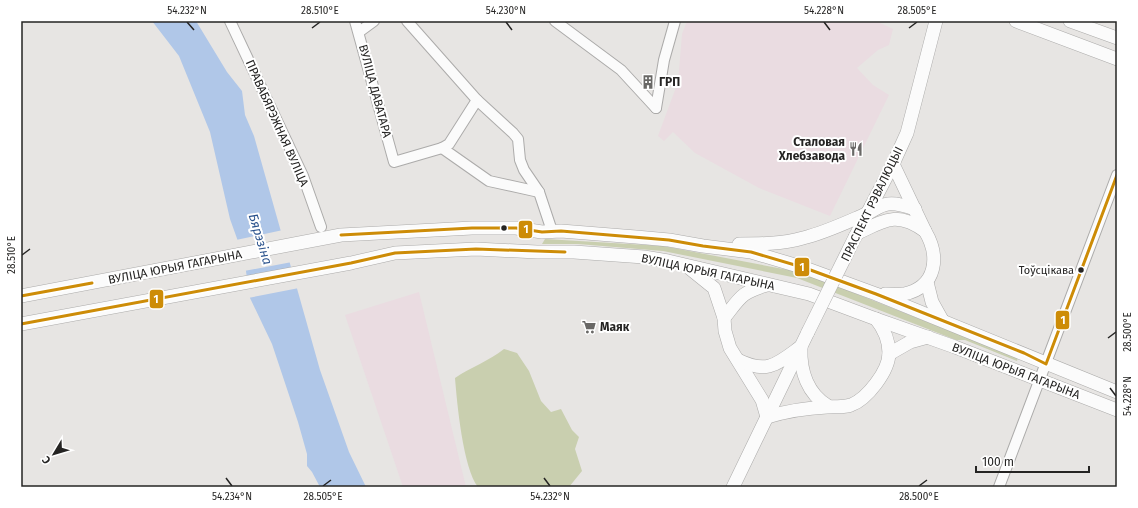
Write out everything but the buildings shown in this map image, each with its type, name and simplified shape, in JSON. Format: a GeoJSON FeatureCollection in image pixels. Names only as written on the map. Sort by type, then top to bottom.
{"type":"FeatureCollection","features":[{"type":"Feature","properties":{"kind":"main road","name":"ПРАСПЕКТ РЭВАЛЮЦЫІ"},"geometry":{"type":"LineString","coordinates":[[733,487],[907,133],[936,21]]}},
{"type":"Feature","properties":{"kind":"main road"},"geometry":{"type":"LineString","coordinates":[[1016,21],[1117,60]]}},
{"type":"Feature","properties":{"kind":"main road"},"geometry":{"type":"LineString","coordinates":[[1070,21],[1117,38]]}},
{"type":"Feature","properties":{"kind":"main road"},"geometry":{"type":"LineString","coordinates":[[876,294],[902,294],[919,288],[927,282],[932,272],[934,261],[932,245],[893,164]]}},
{"type":"Feature","properties":{"kind":"main road"},"geometry":{"type":"LineString","coordinates":[[703,246],[784,242],[821,233],[868,213],[878,206],[887,204],[906,206],[915,209]]}},
{"type":"Feature","properties":{"kind":"main road"},"geometry":{"type":"LineString","coordinates":[[857,235],[879,223],[895,219],[908,221],[925,231]]}},
{"type":"Feature","properties":{"kind":"main road","name":"ВУЛІЦА ЮРЫЯ ГАГАРЫНА"},"geometry":{"type":"LineString","coordinates":[[21,296],[341,235],[472,228],[516,228],[542,232],[552,231],[669,240],[751,252],[805,268],[942,320],[1117,392]]}},
{"type":"Feature","properties":{"kind":"main road","name":"ВУЛІЦА ЮРЫЯ ГАГАРЫНА"},"geometry":{"type":"LineString","coordinates":[[21,324],[351,264],[395,253],[476,249],[574,252],[644,258],[686,265],[809,294],[876,320],[928,337],[1117,410]]}},
{"type":"Feature","properties":{"kind":"main road"},"geometry":{"type":"LineString","coordinates":[[686,265],[714,288],[724,318],[727,340],[730,348],[762,400],[767,417],[788,411],[828,406],[843,407],[852,405],[868,394],[876,384],[885,368],[889,354],[885,334],[876,320]]}},
{"type":"Feature","properties":{"kind":"main road"},"geometry":{"type":"LineString","coordinates":[[927,282],[932,302],[942,320]]}},
{"type":"Feature","properties":{"kind":"main road"},"geometry":{"type":"LineString","coordinates":[[724,318],[744,294],[754,288],[768,285]]}},
{"type":"Feature","properties":{"kind":"main road"},"geometry":{"type":"LineString","coordinates":[[889,354],[910,342],[928,337]]}},
{"type":"Feature","properties":{"kind":"main road"},"geometry":{"type":"LineString","coordinates":[[738,360],[754,366],[772,366],[801,346]]}},
{"type":"Feature","properties":{"kind":"main road"},"geometry":{"type":"LineString","coordinates":[[801,346],[801,364],[806,381],[815,396],[828,406]]}},
{"type":"Feature","properties":{"kind":"street","name":"ПРАВАБЯРЭЖНАЯ ВУЛІЦА"},"geometry":{"type":"LineString","coordinates":[[230,21],[303,176],[321,227]]}},
{"type":"Feature","properties":{"kind":"street","name":"ВУЛІЦА ДАВАТАРА"},"geometry":{"type":"LineString","coordinates":[[355,21],[394,162],[442,148]]}},
{"type":"Feature","properties":{"kind":"street"},"geometry":{"type":"LineString","coordinates":[[359,32],[374,21]]}},
{"type":"Feature","properties":{"kind":"street"},"geometry":{"type":"LineString","coordinates":[[407,21],[477,100],[518,139],[520,160],[524,170],[539,192],[552,231]]}},
{"type":"Feature","properties":{"kind":"street"},"geometry":{"type":"LineString","coordinates":[[555,21],[621,70],[656,108],[664,60],[675,21]]}},
{"type":"Feature","properties":{"kind":"street"},"geometry":{"type":"LineString","coordinates":[[477,100],[449,144],[442,148],[490,181],[539,192]]}},
{"type":"Feature","properties":{"kind":"street"},"geometry":{"type":"LineString","coordinates":[[999,487],[1117,175]]}},
{"type":"Feature","properties":{"kind":"shaded area"},"geometry":{"type":"Polygon","coordinates":[[[687,21],[876,21],[893,29],[889,45],[878,50],[857,68],[873,85],[889,95],[830,216],[759,188],[695,153],[673,132],[664,141],[658,136],[678,82],[682,34],[687,21]]]}},
{"type":"Feature","properties":{"kind":"shaded area"},"geometry":{"type":"Polygon","coordinates":[[[419,292],[466,487],[403,487],[345,315],[419,292]]]}},
{"type":"Feature","properties":{"kind":"green space"},"geometry":{"type":"Polygon","coordinates":[[[545,239],[663,246],[799,272],[1018,358],[1017,361],[965,340],[956,340],[797,278],[663,251],[578,244],[542,244],[545,239]]]}},
{"type":"Feature","properties":{"kind":"green space"},"geometry":{"type":"Polygon","coordinates":[[[504,349],[517,353],[529,371],[541,401],[551,412],[561,409],[572,430],[579,437],[575,449],[582,471],[569,487],[478,487],[473,478],[468,465],[462,435],[455,378],[504,349]]]}},
{"type":"Feature","properties":{"kind":"water","name":"Бярэзіна"},"geometry":{"type":"Polygon","coordinates":[[[152,21],[196,21],[227,72],[242,91],[245,115],[254,136],[320,370],[349,452],[366,487],[320,487],[307,466],[307,454],[298,422],[272,344],[250,298],[244,258],[230,219],[210,132],[179,56],[152,21]]]}},
{"type":"Feature","properties":{"kind":"pier"},"geometry":{"type":"Polygon","coordinates":[[[283,230],[292,262],[244,271],[236,240],[283,230]]]}},
{"type":"Feature","properties":{"kind":"pier"},"geometry":{"type":"Polygon","coordinates":[[[293,268],[299,288],[248,298],[245,277],[293,268]]]}},
{"type":"Feature","properties":{"kind":"transit line","name":"1"},"geometry":{"type":"LineString","coordinates":[[341,235],[472,228],[516,228],[542,232],[561,231],[669,240],[751,252],[805,268],[876,294],[1024,353],[1046,364],[1117,175]]}},
{"type":"Feature","properties":{"kind":"transit line","name":"1"},"geometry":{"type":"LineString","coordinates":[[21,324],[351,263],[395,253],[476,249],[565,252]]}},
{"type":"Feature","properties":{"kind":"transit line","name":"1"},"geometry":{"type":"LineString","coordinates":[[21,296],[92,283]]}},
{"type":"Feature","properties":{"kind":"place","name":"ГРП"},"geometry":{"type":"Point","coordinates":[648,82]}},
{"type":"Feature","properties":{"kind":"place","name":"Сталовая Хлебзавода"},"geometry":{"type":"Point","coordinates":[856,149]}},
{"type":"Feature","properties":{"kind":"place","name":"Тоўсцікава"},"geometry":{"type":"Point","coordinates":[1081,270]}},
{"type":"Feature","properties":{"kind":"place","name":"Маяк"},"geometry":{"type":"Point","coordinates":[589,327]}}]}
